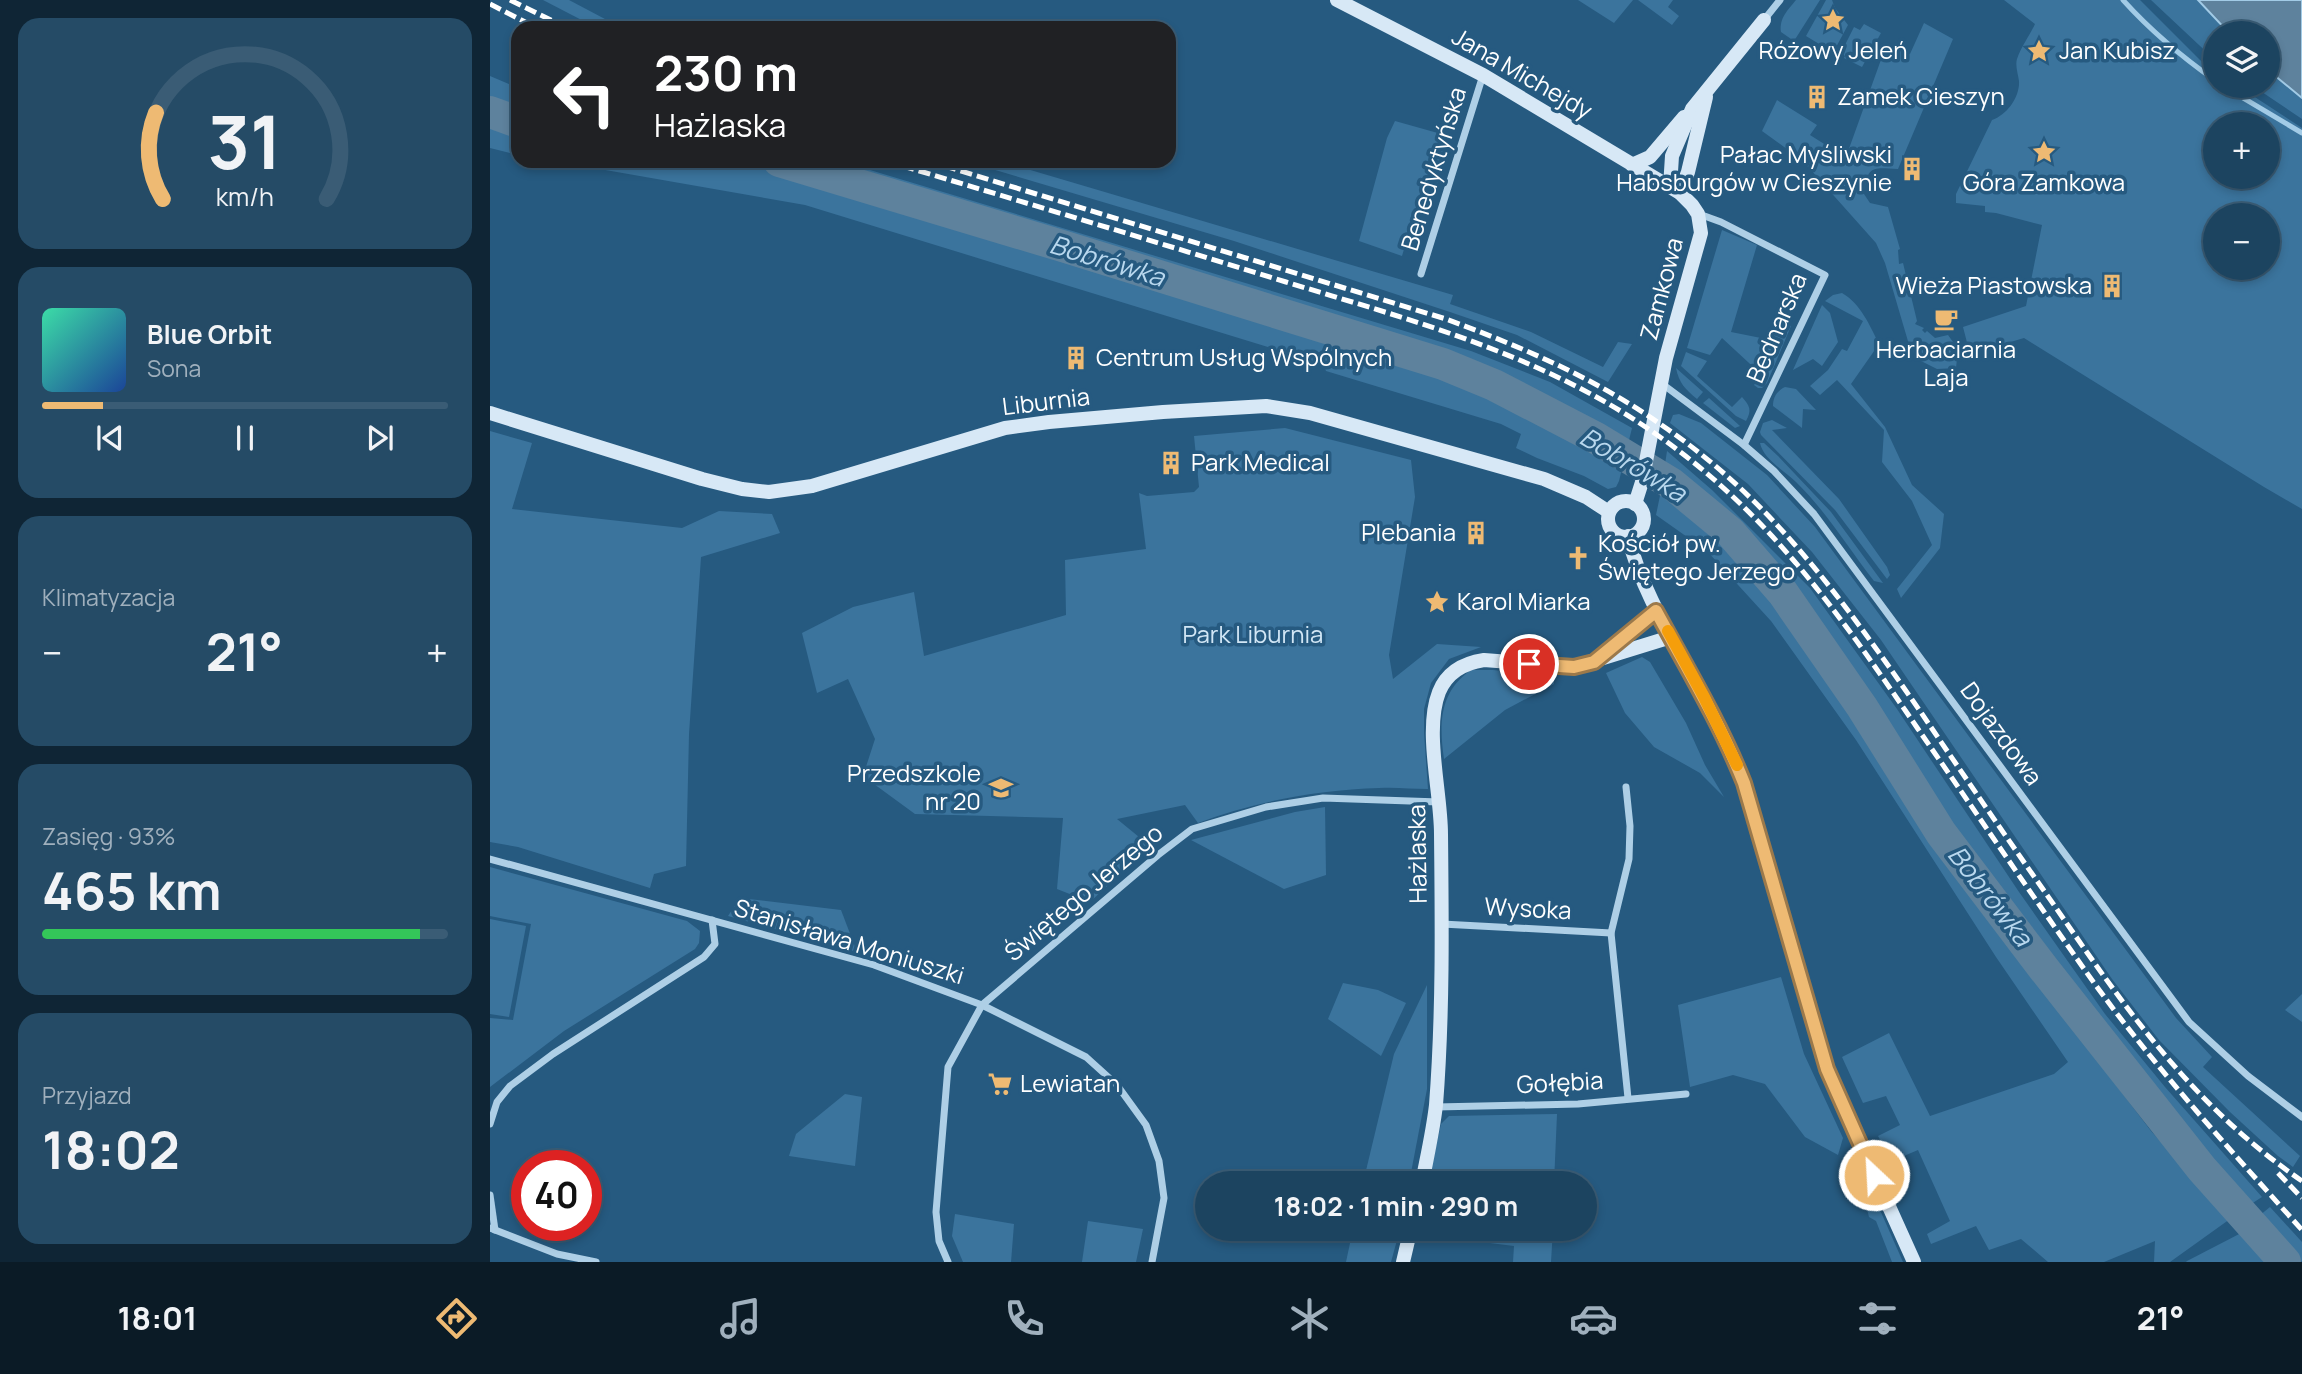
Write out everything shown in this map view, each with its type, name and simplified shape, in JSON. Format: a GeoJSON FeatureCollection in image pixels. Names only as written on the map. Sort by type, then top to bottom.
{"type":"FeatureCollection","features":[{"type":"Feature","properties":{"kind":"street","name":"Jana Michejdy"},"geometry":{"type":"LineString","coordinates":[[1337,0],[1483,75],[1675,190]]}},
{"type":"Feature","properties":{"kind":"street"},"geometry":{"type":"LineString","coordinates":[[1632,165],[1650,156],[1707,93],[1780,0]]}},
{"type":"Feature","properties":{"kind":"street","name":"Benedyktyńska"},"geometry":{"type":"LineString","coordinates":[[1421,274],[1483,75]]}},
{"type":"Feature","properties":{"kind":"street"},"geometry":{"type":"LineString","coordinates":[[1675,190],[1688,172],[1707,93]]}},
{"type":"Feature","properties":{"kind":"street"},"geometry":{"type":"LineString","coordinates":[[1675,190],[1672,156],[1692,109]]}},
{"type":"Feature","properties":{"kind":"street","name":"Zamkowa"},"geometry":{"type":"LineString","coordinates":[[1635,504],[1642,482],[1661,382],[1699,245],[1698,214],[1675,190]]}},
{"type":"Feature","properties":{"kind":"street","name":"Bednarska"},"geometry":{"type":"LineString","coordinates":[[1698,214],[1721,222],[1825,275],[1744,445]]}},
{"type":"Feature","properties":{"kind":"street","name":"Dojazdowa"},"geometry":{"type":"LineString","coordinates":[[1661,382],[1744,445],[1774,471],[1814,514],[2189,1022],[2248,1076],[2302,1117]]}},
{"type":"Feature","properties":{"kind":"street","name":"Liburnia"},"geometry":{"type":"LineString","coordinates":[[490,413],[702,479],[742,489],[769,492],[812,486],[1005,428],[1163,412],[1266,406],[1323,417],[1544,478],[1576,492],[1609,512]]}},
{"type":"Feature","properties":{"kind":"street"},"geometry":{"type":"LineString","coordinates":[[1618,504],[1635,504],[1643,513],[1641,529],[1635,535],[1621,536],[1609,523],[1609,512],[1618,504]]}},
{"type":"Feature","properties":{"kind":"street"},"geometry":{"type":"LineString","coordinates":[[1628,536],[1635,564],[1656,611],[1731,750],[1744,783],[1827,1069],[1914,1262]]}},
{"type":"Feature","properties":{"kind":"street"},"geometry":{"type":"LineString","coordinates":[[1594,662],[1656,611]]}},
{"type":"Feature","properties":{"kind":"street","name":"Hażlaska"},"geometry":{"type":"LineString","coordinates":[[1424,1171],[1436,1107],[1442,985],[1440,802],[1433,741],[1433,716],[1439,691],[1450,675],[1471,662],[1484,660],[1574,667],[1671,637]]}},
{"type":"Feature","properties":{"kind":"street"},"geometry":{"type":"LineString","coordinates":[[1626,787],[1630,826],[1629,859],[1611,933],[1628,1098]]}},
{"type":"Feature","properties":{"kind":"street","name":"Świętego Jerzego"},"geometry":{"type":"LineString","coordinates":[[948,1262],[939,1241],[936,1212],[948,1067],[982,1005],[1192,829],[1220,819],[1306,799],[1440,802]]}},
{"type":"Feature","properties":{"kind":"street","name":"Stanisława Moniuszki"},"geometry":{"type":"LineString","coordinates":[[490,859],[874,965],[982,1005],[1086,1057],[1117,1085],[1146,1125],[1159,1161],[1164,1198],[1152,1262]]}},
{"type":"Feature","properties":{"kind":"street"},"geometry":{"type":"LineString","coordinates":[[490,1124],[497,1102],[510,1086],[563,1048],[704,957],[715,944],[712,920]]}},
{"type":"Feature","properties":{"kind":"street","name":"Wysoka"},"geometry":{"type":"LineString","coordinates":[[1442,924],[1611,933]]}},
{"type":"Feature","properties":{"kind":"street","name":"Gołębia"},"geometry":{"type":"LineString","coordinates":[[1436,1107],[1578,1104],[1686,1094]]}},
{"type":"Feature","properties":{"kind":"street"},"geometry":{"type":"LineString","coordinates":[[490,1195],[493,1229],[556,1254],[596,1262]]}},
{"type":"Feature","properties":{"kind":"street"},"geometry":{"type":"LineString","coordinates":[[1403,1262],[1408,1241]]}},
{"type":"Feature","properties":{"kind":"green space"},"geometry":{"type":"Polygon","coordinates":[[[543,0],[569,0],[609,21],[584,21],[543,0]]]}},
{"type":"Feature","properties":{"kind":"green space"},"geometry":{"type":"Polygon","coordinates":[[[1578,0],[1633,0],[1614,23],[1578,0]]]}},
{"type":"Feature","properties":{"kind":"green space"},"geometry":{"type":"Polygon","coordinates":[[[1638,0],[1673,0],[1668,7],[1679,16],[1672,25],[1638,0]]]}},
{"type":"Feature","properties":{"kind":"green space"},"geometry":{"type":"Polygon","coordinates":[[[1796,0],[1820,0],[1794,41],[1781,32],[1781,22],[1796,0]]]}},
{"type":"Feature","properties":{"kind":"green space"},"geometry":{"type":"Polygon","coordinates":[[[1826,0],[1832,0],[1848,25],[1835,49],[1829,50],[1806,36],[1826,0]]]}},
{"type":"Feature","properties":{"kind":"green space"},"geometry":{"type":"Polygon","coordinates":[[[2004,0],[2140,0],[2203,62],[2203,98],[2256,98],[2278,112],[2203,112],[2203,189],[2280,189],[2280,114],[2302,128],[2302,509],[2024,338],[1970,354],[1963,327],[2026,306],[2042,225],[1985,212],[1985,206],[1956,203],[1956,194],[1992,120],[2003,114],[2015,99],[2019,87],[2016,67],[2021,50],[2035,24],[2004,0]]]}},
{"type":"Feature","properties":{"kind":"green space"},"geometry":{"type":"Polygon","coordinates":[[[2151,0],[2198,0],[2218,21],[2203,21],[2203,49],[2151,0]]]}},
{"type":"Feature","properties":{"kind":"green space"},"geometry":{"type":"Polygon","coordinates":[[[1924,23],[1953,39],[1898,169],[1873,170],[1867,177],[1864,194],[1870,203],[1888,207],[1900,249],[1899,264],[1903,263],[1917,321],[1915,324],[1935,338],[1948,335],[1958,349],[1956,368],[1937,369],[1919,360],[1910,348],[1885,263],[1876,243],[1802,160],[1762,131],[1777,100],[1817,125],[1810,135],[1840,154],[1840,165],[1846,157],[1887,43],[1910,54],[1924,23]]]}},
{"type":"Feature","properties":{"kind":"green space"},"geometry":{"type":"Polygon","coordinates":[[[1864,24],[1881,33],[1862,67],[1844,58],[1841,53],[1854,27],[1860,30],[1864,24]]]}},
{"type":"Feature","properties":{"kind":"green space"},"geometry":{"type":"Polygon","coordinates":[[[490,76],[511,85],[511,153],[490,148],[490,76]]]}},
{"type":"Feature","properties":{"kind":"green space"},"geometry":{"type":"Polygon","coordinates":[[[2280,80],[2302,98],[2302,119],[2271,98],[2280,98],[2280,80]]]}},
{"type":"Feature","properties":{"kind":"green space"},"geometry":{"type":"Polygon","coordinates":[[[1395,121],[1452,137],[1436,190],[1423,185],[1402,256],[1359,241],[1387,138],[1395,121]]]}},
{"type":"Feature","properties":{"kind":"green space"},"geometry":{"type":"Polygon","coordinates":[[[594,168],[863,168],[1471,351],[1550,382],[1632,428],[1619,481],[1616,487],[1608,489],[1584,476],[1516,448],[1521,434],[1501,424],[1326,371],[1323,364],[805,205],[594,168]]]}},
{"type":"Feature","properties":{"kind":"green space"},"geometry":{"type":"Polygon","coordinates":[[[989,168],[1024,168],[1453,295],[1450,304],[1531,332],[1603,367],[1618,342],[1632,344],[1608,382],[1517,335],[1234,241],[989,168]]]}},
{"type":"Feature","properties":{"kind":"green space"},"geometry":{"type":"Polygon","coordinates":[[[1722,230],[1757,245],[1731,332],[1771,340],[1780,322],[1791,326],[1767,383],[1762,388],[1754,385],[1762,375],[1722,338],[1710,355],[1687,348],[1722,230]]]}},
{"type":"Feature","properties":{"kind":"green space"},"geometry":{"type":"Polygon","coordinates":[[[1842,293],[1860,309],[1879,344],[1851,384],[1885,427],[1912,485],[1944,514],[1940,548],[1901,598],[1897,589],[1932,545],[1912,501],[1882,462],[1884,430],[1837,380],[1820,395],[1810,386],[1828,370],[1842,349],[1847,351],[1863,321],[1825,301],[1842,293]]]}},
{"type":"Feature","properties":{"kind":"green space"},"geometry":{"type":"Polygon","coordinates":[[[1822,305],[1830,313],[1838,342],[1822,366],[1813,359],[1793,370],[1822,305]]]}},
{"type":"Feature","properties":{"kind":"green space"},"geometry":{"type":"Polygon","coordinates":[[[1686,352],[1707,361],[1697,376],[1732,407],[1742,397],[1749,408],[1746,421],[1736,416],[1681,366],[1686,352]]]}},
{"type":"Feature","properties":{"kind":"green space"},"geometry":{"type":"Polygon","coordinates":[[[1676,368],[1703,392],[1697,399],[1683,385],[1676,368]]]}},
{"type":"Feature","properties":{"kind":"green space"},"geometry":{"type":"Polygon","coordinates":[[[1785,387],[1796,389],[1816,410],[1803,409],[1802,428],[1773,406],[1776,395],[1785,387]]]}},
{"type":"Feature","properties":{"kind":"green space"},"geometry":{"type":"Polygon","coordinates":[[[1709,398],[1740,426],[1735,428],[1703,403],[1709,398]]]}},
{"type":"Feature","properties":{"kind":"green space"},"geometry":{"type":"Polygon","coordinates":[[[1679,414],[1701,423],[1767,475],[1815,527],[2176,1018],[2212,1057],[2203,1067],[2300,1156],[2293,1167],[2230,1112],[2159,1040],[2112,979],[1881,640],[1812,552],[1748,484],[1670,423],[1673,415],[1679,414]]]}},
{"type":"Feature","properties":{"kind":"green space"},"geometry":{"type":"Polygon","coordinates":[[[1772,420],[1787,428],[1772,430],[1839,499],[1887,567],[1890,575],[1887,579],[1835,510],[1761,435],[1763,423],[1772,420]]]}},
{"type":"Feature","properties":{"kind":"green space","name":"Park Liburnia"},"geometry":{"type":"Polygon","coordinates":[[[1285,428],[1411,460],[1415,497],[1389,655],[1393,679],[1437,644],[1481,647],[1449,659],[1431,683],[1424,709],[1428,789],[1379,788],[1310,794],[1265,803],[1198,823],[1185,805],[1117,819],[1150,846],[1090,902],[1057,889],[1063,818],[915,814],[863,776],[875,739],[848,679],[817,693],[802,633],[853,607],[914,592],[924,656],[1066,615],[1065,560],[1146,549],[1139,493],[1147,496],[1194,492],[1199,487],[1194,436],[1285,428]]]}},
{"type":"Feature","properties":{"kind":"green space"},"geometry":{"type":"Polygon","coordinates":[[[490,431],[532,443],[512,509],[682,528],[719,511],[772,514],[780,533],[701,557],[689,734],[686,866],[654,874],[650,888],[518,847],[490,842],[490,431]]]}},
{"type":"Feature","properties":{"kind":"green space"},"geometry":{"type":"Polygon","coordinates":[[[1760,443],[1764,443],[1778,456],[1831,512],[1883,583],[1874,581],[1817,505],[1770,459],[1760,443]]]}},
{"type":"Feature","properties":{"kind":"green space"},"geometry":{"type":"Polygon","coordinates":[[[1667,451],[1712,490],[1810,588],[1897,709],[2019,892],[2105,1014],[2262,1197],[2248,1206],[2204,1163],[2074,1000],[1993,892],[1849,667],[1774,568],[1723,516],[1664,471],[1667,451]]]}},
{"type":"Feature","properties":{"kind":"green space"},"geometry":{"type":"Polygon","coordinates":[[[1662,486],[1722,533],[1825,664],[2061,1013],[2151,1131],[2230,1219],[2170,1262],[2154,1262],[2155,1241],[2104,1262],[2048,1262],[2021,1239],[1989,1250],[1976,1226],[1931,1244],[1927,1234],[1950,1221],[1918,1150],[1892,1161],[1878,1136],[1900,1125],[1886,1096],[1863,1103],[1842,1057],[1889,1033],[1930,1116],[2054,1074],[2068,1062],[1996,957],[1856,740],[1771,621],[1707,551],[1656,515],[1662,486]]]}},
{"type":"Feature","properties":{"kind":"green space"},"geometry":{"type":"Polygon","coordinates":[[[1642,657],[1650,662],[1686,723],[1705,765],[1724,797],[1700,773],[1654,747],[1625,713],[1606,673],[1642,657]]]}},
{"type":"Feature","properties":{"kind":"green space"},"geometry":{"type":"Polygon","coordinates":[[[1471,670],[1554,676],[1554,684],[1505,710],[1444,759],[1442,721],[1447,699],[1460,679],[1471,670]]]}},
{"type":"Feature","properties":{"kind":"green space"},"geometry":{"type":"Polygon","coordinates":[[[1325,807],[1326,875],[1284,889],[1191,840],[1295,812],[1325,807]]]}},
{"type":"Feature","properties":{"kind":"green space"},"geometry":{"type":"Polygon","coordinates":[[[490,867],[687,921],[700,931],[699,943],[695,949],[564,1031],[490,1087],[490,1018],[513,1020],[531,924],[490,916],[490,867]]]}},
{"type":"Feature","properties":{"kind":"green space"},"geometry":{"type":"Polygon","coordinates":[[[740,898],[841,910],[857,952],[728,916],[740,898]]]}},
{"type":"Feature","properties":{"kind":"green space"},"geometry":{"type":"Polygon","coordinates":[[[490,919],[526,926],[509,1017],[490,1014],[490,919]]]}},
{"type":"Feature","properties":{"kind":"green space"},"geometry":{"type":"Polygon","coordinates":[[[1781,977],[1804,1054],[1843,1138],[1838,1155],[1805,1137],[1765,1084],[1733,1075],[1690,1087],[1678,1005],[1781,977]]]}},
{"type":"Feature","properties":{"kind":"green space"},"geometry":{"type":"Polygon","coordinates":[[[1343,983],[1378,990],[1406,1003],[1381,1056],[1328,1019],[1343,983]]]}},
{"type":"Feature","properties":{"kind":"green space"},"geometry":{"type":"Polygon","coordinates":[[[1427,985],[1427,1089],[1411,1171],[1366,1171],[1394,1054],[1427,985]]]}},
{"type":"Feature","properties":{"kind":"green space"},"geometry":{"type":"Polygon","coordinates":[[[2302,994],[2302,1022],[2285,1010],[2302,994]]]}},
{"type":"Feature","properties":{"kind":"green space"},"geometry":{"type":"Polygon","coordinates":[[[845,1094],[862,1097],[855,1166],[789,1156],[796,1134],[845,1094]]]}},
{"type":"Feature","properties":{"kind":"green space"},"geometry":{"type":"Polygon","coordinates":[[[1557,1114],[1555,1171],[1431,1171],[1441,1124],[1449,1116],[1557,1114]]]}},
{"type":"Feature","properties":{"kind":"green space"},"geometry":{"type":"Polygon","coordinates":[[[1861,1167],[1903,1262],[1892,1262],[1876,1221],[1869,1217],[1858,1173],[1861,1167]]]}},
{"type":"Feature","properties":{"kind":"green space"},"geometry":{"type":"Polygon","coordinates":[[[2270,1207],[2302,1242],[2302,1262],[2259,1216],[2270,1207]]]}},
{"type":"Feature","properties":{"kind":"green space"},"geometry":{"type":"Polygon","coordinates":[[[955,1214],[1014,1224],[1011,1262],[963,1262],[952,1236],[955,1214]]]}},
{"type":"Feature","properties":{"kind":"green space"},"geometry":{"type":"Polygon","coordinates":[[[1088,1221],[1143,1229],[1136,1262],[1082,1262],[1088,1221]]]}},
{"type":"Feature","properties":{"kind":"green space"},"geometry":{"type":"Polygon","coordinates":[[[2245,1231],[2273,1262],[2186,1262],[2187,1261],[2245,1231]]]}},
{"type":"Feature","properties":{"kind":"green space"},"geometry":{"type":"Polygon","coordinates":[[[1350,1241],[1397,1241],[1391,1262],[1346,1262],[1350,1241]]]}},
{"type":"Feature","properties":{"kind":"green space"},"geometry":{"type":"Polygon","coordinates":[[[1474,1241],[1552,1241],[1551,1262],[1513,1262],[1514,1246],[1474,1241]]]}},
{"type":"Feature","properties":{"kind":"shaded area"},"geometry":{"type":"Polygon","coordinates":[[[2198,0],[2302,0],[2302,98],[2280,80],[2280,21],[2218,21],[2198,0]]]}},
{"type":"Feature","properties":{"kind":"waterway"},"geometry":{"type":"LineString","coordinates":[[2123,0],[2167,43],[2203,71]]}},
{"type":"Feature","properties":{"kind":"waterway"},"geometry":{"type":"LineString","coordinates":[[2243,98],[2302,133]]}},
{"type":"Feature","properties":{"kind":"waterway","name":"Bobrówka"},"geometry":{"type":"LineString","coordinates":[[490,112],[511,120]]}},
{"type":"Feature","properties":{"kind":"waterway","name":"Bobrówka"},"geometry":{"type":"LineString","coordinates":[[802,168],[1443,364],[1494,385],[1596,438],[1672,484],[1730,532],[1783,593],[1862,707],[1941,833],[2202,1169],[2285,1262]]}},
{"type":"Feature","properties":{"kind":"railway"},"geometry":{"type":"LineString","coordinates":[[510,0],[553,21]]}},
{"type":"Feature","properties":{"kind":"railway"},"geometry":{"type":"LineString","coordinates":[[490,4],[523,21]]}},
{"type":"Feature","properties":{"kind":"railway"},"geometry":{"type":"LineString","coordinates":[[909,168],[1380,310],[1518,359],[1605,402],[1690,459],[1764,528],[1829,604],[2107,1001],[2188,1101],[2302,1230]]}},
{"type":"Feature","properties":{"kind":"railway"},"geometry":{"type":"LineString","coordinates":[[951,168],[1446,319],[1558,365],[1612,393],[1663,426],[1739,487],[1805,556],[1892,671],[2081,945],[2137,1020],[2165,1055],[2228,1122],[2302,1181]]}},
{"type":"Feature","properties":{"kind":"railway"},"geometry":{"type":"LineString","coordinates":[[2278,1173],[2302,1198]]}},
{"type":"Feature","properties":{"kind":"slow traffic"},"geometry":{"type":"LineString","coordinates":[[1668,631],[1737,765]]}},
{"type":"Feature","properties":{"kind":"place","name":"Różowy Jeleń"},"geometry":{"type":"Point","coordinates":[1833,20]}},
{"type":"Feature","properties":{"kind":"place","name":"Jan Kubisz"},"geometry":{"type":"Point","coordinates":[2039,51]}},
{"type":"Feature","properties":{"kind":"place","name":"Zamek Cieszyn"},"geometry":{"type":"Point","coordinates":[1817,97]}},
{"type":"Feature","properties":{"kind":"place","name":"Góra Zamkowa"},"geometry":{"type":"Point","coordinates":[2044,152]}},
{"type":"Feature","properties":{"kind":"place","name":"Pałac Myśliwski Habsburgów w Cieszynie"},"geometry":{"type":"Point","coordinates":[1912,169]}},
{"type":"Feature","properties":{"kind":"place","name":"Wieża Piastowska"},"geometry":{"type":"Point","coordinates":[2112,286]}},
{"type":"Feature","properties":{"kind":"place","name":"Herbaciarnia Laja"},"geometry":{"type":"Point","coordinates":[1946,319]}},
{"type":"Feature","properties":{"kind":"place","name":"Centrum Usług Wspólnych"},"geometry":{"type":"Point","coordinates":[1076,358]}},
{"type":"Feature","properties":{"kind":"place","name":"Park Medical"},"geometry":{"type":"Point","coordinates":[1171,463]}},
{"type":"Feature","properties":{"kind":"place","name":"Plebania"},"geometry":{"type":"Point","coordinates":[1476,533]}},
{"type":"Feature","properties":{"kind":"place","name":"Kościół pw. Świętego Jerzego"},"geometry":{"type":"Point","coordinates":[1578,558]}},
{"type":"Feature","properties":{"kind":"place","name":"Karol Miarka"},"geometry":{"type":"Point","coordinates":[1437,602]}},
{"type":"Feature","properties":{"kind":"place","name":"Przedszkole nr 20"},"geometry":{"type":"Point","coordinates":[1001,788]}},
{"type":"Feature","properties":{"kind":"place","name":"Lewiatan"},"geometry":{"type":"Point","coordinates":[1000,1084]}},
{"type":"Feature","properties":{"kind":"route"},"geometry":{"type":"LineString","coordinates":[[1529,664],[1574,667],[1594,662],[1656,611],[1704,697],[1731,750],[1744,783],[1827,1069],[1874,1175]]}}]}
